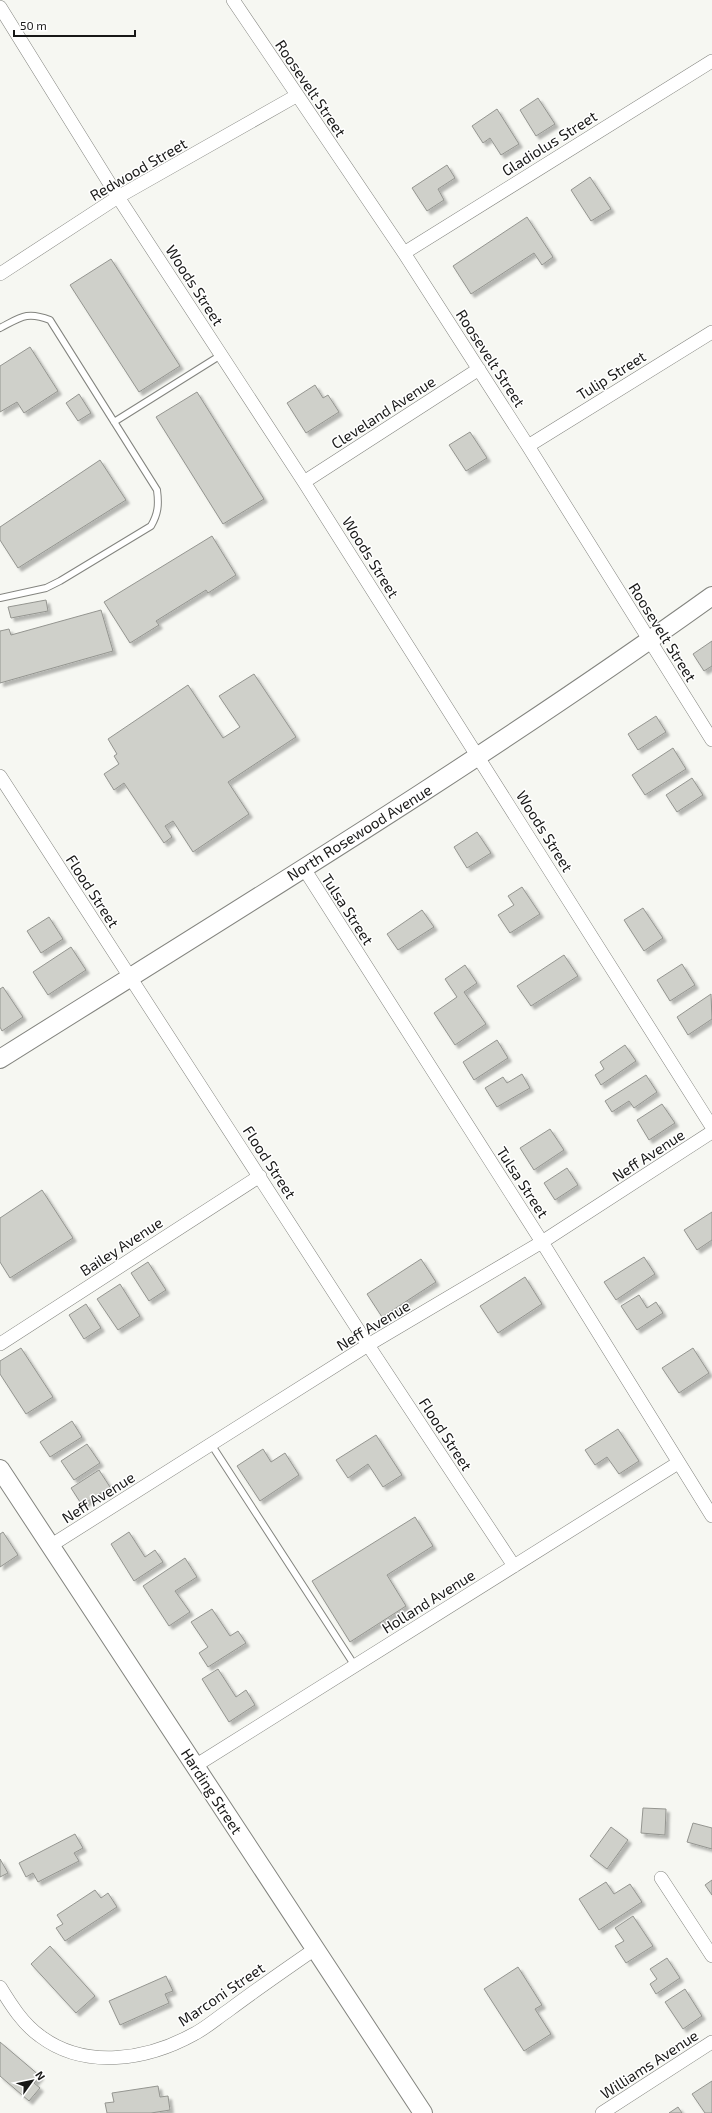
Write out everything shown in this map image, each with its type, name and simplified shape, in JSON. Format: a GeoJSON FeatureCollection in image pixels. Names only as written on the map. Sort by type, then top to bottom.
{"type":"FeatureCollection","features":[{"type":"Feature","properties":{"kind":"street","name":"Roosevelt Street"},"geometry":{"type":"LineString","coordinates":[[233,0],[296,96],[404,254],[479,369],[712,740]]}},
{"type":"Feature","properties":{"kind":"street","name":"Woods Street"},"geometry":{"type":"LineString","coordinates":[[0,7],[118,197],[304,482],[712,1126]]}},
{"type":"Feature","properties":{"kind":"street","name":"Gladiolus Street"},"geometry":{"type":"LineString","coordinates":[[404,254],[712,61]]}},
{"type":"Feature","properties":{"kind":"street","name":"Redwood Street"},"geometry":{"type":"LineString","coordinates":[[0,274],[118,197],[296,96]]}},
{"type":"Feature","properties":{"kind":"street","name":"Tulip Street"},"geometry":{"type":"LineString","coordinates":[[528,446],[712,332]]}},
{"type":"Feature","properties":{"kind":"street","name":"Cleveland Avenue"},"geometry":{"type":"LineString","coordinates":[[304,482],[479,369]]}},
{"type":"Feature","properties":{"kind":"street","name":"North Rosewood Avenue"},"geometry":{"type":"LineString","coordinates":[[0,1059],[478,756],[650,641],[712,596]]}},
{"type":"Feature","properties":{"kind":"street","name":"Flood Street"},"geometry":{"type":"LineString","coordinates":[[0,776],[368,1345],[514,1566]]}},
{"type":"Feature","properties":{"kind":"street","name":"Tulsa Street"},"geometry":{"type":"LineString","coordinates":[[303,867],[542,1242],[712,1516]]}},
{"type":"Feature","properties":{"kind":"street","name":"Neff Avenue"},"geometry":{"type":"LineString","coordinates":[[50,1546],[368,1345],[542,1242],[712,1132]]}},
{"type":"Feature","properties":{"kind":"street","name":"Bailey Avenue"},"geometry":{"type":"LineString","coordinates":[[0,1344],[260,1176]]}},
{"type":"Feature","properties":{"kind":"street","name":"Holland Avenue"},"geometry":{"type":"LineString","coordinates":[[195,1766],[678,1463]]}},
{"type":"Feature","properties":{"kind":"street","name":"Harding Street"},"geometry":{"type":"LineString","coordinates":[[0,1470],[423,2113]]}},
{"type":"Feature","properties":{"kind":"street"},"geometry":{"type":"LineString","coordinates":[[661,1878],[712,1956]]}},
{"type":"Feature","properties":{"kind":"street","name":"Marconi Street"},"geometry":{"type":"LineString","coordinates":[[0,1987],[17,2014],[38,2036],[47,2042],[62,2049],[87,2057],[116,2058],[147,2052],[195,2034],[315,1949]]}},
{"type":"Feature","properties":{"kind":"street","name":"Williams Avenue"},"geometry":{"type":"LineString","coordinates":[[602,2113],[712,2042]]}},
{"type":"Feature","properties":{"kind":"lane"},"geometry":{"type":"LineString","coordinates":[[0,328],[25,315],[40,316],[50,320],[157,490],[159,503],[158,515],[150,526],[46,588],[0,598]]}},
{"type":"Feature","properties":{"kind":"lane"},"geometry":{"type":"LineString","coordinates":[[114,422],[221,355]]}},
{"type":"Feature","properties":{"kind":"lane"},"geometry":{"type":"LineString","coordinates":[[211,1444],[355,1666]]}},
{"type":"Feature","properties":{"kind":"building"},"geometry":{"type":"Polygon","coordinates":[[[538,98],[555,124],[536,136],[520,110],[538,98]]]}},
{"type":"Feature","properties":{"kind":"building"},"geometry":{"type":"Polygon","coordinates":[[[497,109],[519,144],[501,155],[490,138],[483,143],[472,126],[497,109]]]}},
{"type":"Feature","properties":{"kind":"building"},"geometry":{"type":"Polygon","coordinates":[[[447,165],[455,178],[438,189],[444,200],[427,211],[412,188],[447,165]]]}},
{"type":"Feature","properties":{"kind":"building"},"geometry":{"type":"Polygon","coordinates":[[[590,177],[611,209],[591,221],[571,190],[590,177]]]}},
{"type":"Feature","properties":{"kind":"building"},"geometry":{"type":"Polygon","coordinates":[[[527,217],[553,257],[542,265],[534,253],[471,294],[453,266],[527,217]]]}},
{"type":"Feature","properties":{"kind":"building"},"geometry":{"type":"Polygon","coordinates":[[[111,259],[180,366],[139,392],[70,285],[111,259]]]}},
{"type":"Feature","properties":{"kind":"building"},"geometry":{"type":"Polygon","coordinates":[[[30,347],[58,391],[24,413],[17,402],[0,412],[0,366],[30,347]]]}},
{"type":"Feature","properties":{"kind":"building"},"geometry":{"type":"Polygon","coordinates":[[[315,385],[323,398],[328,395],[339,412],[306,433],[287,403],[315,385]]]}},
{"type":"Feature","properties":{"kind":"building"},"geometry":{"type":"Polygon","coordinates":[[[197,392],[264,499],[223,524],[156,417],[197,392]]]}},
{"type":"Feature","properties":{"kind":"building"},"geometry":{"type":"Polygon","coordinates":[[[79,394],[91,413],[78,421],[66,403],[79,394]]]}},
{"type":"Feature","properties":{"kind":"building"},"geometry":{"type":"Polygon","coordinates":[[[470,432],[487,458],[466,471],[449,445],[470,432]]]}},
{"type":"Feature","properties":{"kind":"building"},"geometry":{"type":"Polygon","coordinates":[[[100,460],[126,500],[18,568],[0,540],[0,527],[100,460]]]}},
{"type":"Feature","properties":{"kind":"building"},"geometry":{"type":"Polygon","coordinates":[[[212,536],[236,575],[208,593],[206,590],[156,621],[159,625],[130,643],[104,602],[212,536]]]}},
{"type":"Feature","properties":{"kind":"building"},"geometry":{"type":"Polygon","coordinates":[[[46,600],[48,611],[11,618],[8,607],[46,600]]]}},
{"type":"Feature","properties":{"kind":"building"},"geometry":{"type":"Polygon","coordinates":[[[101,610],[113,651],[0,683],[0,631],[9,629],[11,635],[101,610]]]}},
{"type":"Feature","properties":{"kind":"building"},"geometry":{"type":"Polygon","coordinates":[[[712,641],[712,666],[704,671],[693,654],[712,641]]]}},
{"type":"Feature","properties":{"kind":"building"},"geometry":{"type":"Polygon","coordinates":[[[254,674],[296,737],[228,782],[249,814],[193,852],[173,821],[165,826],[172,837],[164,843],[124,783],[114,790],[104,774],[119,764],[114,756],[117,754],[108,739],[188,685],[223,738],[240,727],[219,696],[254,674]]]}},
{"type":"Feature","properties":{"kind":"building"},"geometry":{"type":"Polygon","coordinates":[[[656,716],[666,732],[638,750],[628,734],[656,716]]]}},
{"type":"Feature","properties":{"kind":"building"},"geometry":{"type":"Polygon","coordinates":[[[673,748],[686,769],[645,795],[632,775],[673,748]]]}},
{"type":"Feature","properties":{"kind":"building"},"geometry":{"type":"Polygon","coordinates":[[[692,778],[703,795],[677,812],[666,795],[692,778]]]}},
{"type":"Feature","properties":{"kind":"building"},"geometry":{"type":"Polygon","coordinates":[[[477,832],[491,853],[467,868],[454,847],[477,832]]]}},
{"type":"Feature","properties":{"kind":"building"},"geometry":{"type":"Polygon","coordinates":[[[522,887],[540,914],[510,933],[498,915],[514,905],[508,896],[522,887]]]}},
{"type":"Feature","properties":{"kind":"building"},"geometry":{"type":"Polygon","coordinates":[[[643,908],[663,938],[644,951],[624,920],[643,908]]]}},
{"type":"Feature","properties":{"kind":"building"},"geometry":{"type":"Polygon","coordinates":[[[422,910],[434,927],[398,950],[387,934],[422,910]]]}},
{"type":"Feature","properties":{"kind":"building"},"geometry":{"type":"Polygon","coordinates":[[[49,917],[63,939],[41,953],[27,931],[49,917]]]}},
{"type":"Feature","properties":{"kind":"building"},"geometry":{"type":"Polygon","coordinates":[[[71,947],[86,970],[48,995],[33,972],[71,947]]]}},
{"type":"Feature","properties":{"kind":"building"},"geometry":{"type":"Polygon","coordinates":[[[564,955],[578,976],[531,1006],[517,986],[564,955]]]}},
{"type":"Feature","properties":{"kind":"building"},"geometry":{"type":"Polygon","coordinates":[[[682,964],[695,985],[670,1001],[657,980],[682,964]]]}},
{"type":"Feature","properties":{"kind":"building"},"geometry":{"type":"Polygon","coordinates":[[[465,965],[477,983],[464,992],[486,1024],[455,1045],[434,1013],[457,997],[445,979],[465,965]]]}},
{"type":"Feature","properties":{"kind":"building"},"geometry":{"type":"Polygon","coordinates":[[[3,987],[23,1017],[2,1031],[0,1027],[0,989],[3,987]]]}},
{"type":"Feature","properties":{"kind":"building"},"geometry":{"type":"Polygon","coordinates":[[[711,994],[712,1019],[688,1035],[677,1017],[711,994]]]}},
{"type":"Feature","properties":{"kind":"building"},"geometry":{"type":"Polygon","coordinates":[[[497,1040],[508,1058],[474,1080],[463,1062],[497,1040]]]}},
{"type":"Feature","properties":{"kind":"building"},"geometry":{"type":"Polygon","coordinates":[[[625,1045],[636,1061],[601,1085],[595,1075],[604,1069],[600,1062],[625,1045]]]}},
{"type":"Feature","properties":{"kind":"building"},"geometry":{"type":"Polygon","coordinates":[[[522,1074],[530,1088],[497,1107],[485,1088],[503,1077],[507,1083],[522,1074]]]}},
{"type":"Feature","properties":{"kind":"building"},"geometry":{"type":"Polygon","coordinates":[[[646,1075],[657,1092],[634,1108],[629,1101],[612,1112],[605,1101],[646,1075]]]}},
{"type":"Feature","properties":{"kind":"building"},"geometry":{"type":"Polygon","coordinates":[[[662,1104],[675,1123],[649,1140],[637,1120],[662,1104]]]}},
{"type":"Feature","properties":{"kind":"building"},"geometry":{"type":"Polygon","coordinates":[[[550,1129],[564,1150],[534,1170],[520,1148],[550,1129]]]}},
{"type":"Feature","properties":{"kind":"building"},"geometry":{"type":"Polygon","coordinates":[[[567,1168],[578,1185],[555,1200],[544,1183],[567,1168]]]}},
{"type":"Feature","properties":{"kind":"building"},"geometry":{"type":"Polygon","coordinates":[[[42,1190],[73,1238],[10,1278],[0,1262],[0,1218],[42,1190]]]}},
{"type":"Feature","properties":{"kind":"building"},"geometry":{"type":"Polygon","coordinates":[[[712,1212],[712,1240],[697,1250],[684,1230],[712,1212]]]}},
{"type":"Feature","properties":{"kind":"building"},"geometry":{"type":"Polygon","coordinates":[[[644,1257],[655,1274],[616,1300],[604,1282],[644,1257]]]}},
{"type":"Feature","properties":{"kind":"building"},"geometry":{"type":"Polygon","coordinates":[[[421,1259],[436,1282],[382,1317],[367,1294],[421,1259]]]}},
{"type":"Feature","properties":{"kind":"building"},"geometry":{"type":"Polygon","coordinates":[[[148,1262],[166,1290],[149,1301],[131,1273],[148,1262]]]}},
{"type":"Feature","properties":{"kind":"building"},"geometry":{"type":"Polygon","coordinates":[[[525,1277],[542,1304],[498,1333],[480,1306],[525,1277]]]}},
{"type":"Feature","properties":{"kind":"building"},"geometry":{"type":"Polygon","coordinates":[[[120,1284],[140,1316],[118,1330],[97,1299],[120,1284]]]}},
{"type":"Feature","properties":{"kind":"building"},"geometry":{"type":"Polygon","coordinates":[[[639,1295],[647,1308],[656,1302],[663,1313],[637,1330],[621,1306],[639,1295]]]}},
{"type":"Feature","properties":{"kind":"building"},"geometry":{"type":"Polygon","coordinates":[[[86,1304],[101,1328],[84,1339],[69,1315],[86,1304]]]}},
{"type":"Feature","properties":{"kind":"building"},"geometry":{"type":"Polygon","coordinates":[[[21,1348],[53,1397],[26,1414],[0,1374],[0,1361],[21,1348]]]}},
{"type":"Feature","properties":{"kind":"building"},"geometry":{"type":"Polygon","coordinates":[[[693,1348],[709,1373],[679,1393],[662,1368],[693,1348]]]}},
{"type":"Feature","properties":{"kind":"building"},"geometry":{"type":"Polygon","coordinates":[[[72,1421],[82,1437],[50,1457],[40,1442],[72,1421]]]}},
{"type":"Feature","properties":{"kind":"building"},"geometry":{"type":"Polygon","coordinates":[[[618,1429],[639,1461],[619,1474],[607,1457],[595,1465],[585,1450],[618,1429]]]}},
{"type":"Feature","properties":{"kind":"building"},"geometry":{"type":"Polygon","coordinates":[[[376,1435],[402,1475],[383,1487],[368,1464],[348,1478],[336,1460],[376,1435]]]}},
{"type":"Feature","properties":{"kind":"building"},"geometry":{"type":"Polygon","coordinates":[[[87,1444],[100,1463],[74,1480],[61,1461],[87,1444]]]}},
{"type":"Feature","properties":{"kind":"building"},"geometry":{"type":"Polygon","coordinates":[[[263,1449],[271,1462],[285,1453],[299,1475],[260,1501],[237,1466],[263,1449]]]}},
{"type":"Feature","properties":{"kind":"building"},"geometry":{"type":"Polygon","coordinates":[[[99,1470],[110,1487],[82,1505],[71,1488],[99,1470]]]}},
{"type":"Feature","properties":{"kind":"building"},"geometry":{"type":"Polygon","coordinates":[[[415,1517],[433,1546],[387,1575],[406,1606],[350,1642],[312,1581],[415,1517]]]}},
{"type":"Feature","properties":{"kind":"building"},"geometry":{"type":"Polygon","coordinates":[[[3,1532],[18,1555],[0,1567],[0,1534],[3,1532]]]}},
{"type":"Feature","properties":{"kind":"building"},"geometry":{"type":"Polygon","coordinates":[[[129,1532],[145,1557],[155,1550],[163,1562],[134,1581],[111,1544],[129,1532]]]}},
{"type":"Feature","properties":{"kind":"building"},"geometry":{"type":"Polygon","coordinates":[[[185,1558],[197,1577],[175,1591],[190,1612],[169,1626],[143,1586],[185,1558]]]}},
{"type":"Feature","properties":{"kind":"building"},"geometry":{"type":"Polygon","coordinates":[[[212,1609],[230,1636],[238,1631],[246,1643],[208,1667],[199,1653],[208,1647],[191,1622],[212,1609]]]}},
{"type":"Feature","properties":{"kind":"building"},"geometry":{"type":"Polygon","coordinates":[[[218,1669],[236,1697],[246,1690],[255,1705],[229,1722],[202,1679],[218,1669]]]}},
{"type":"Feature","properties":{"kind":"building"},"geometry":{"type":"Polygon","coordinates":[[[643,1808],[666,1809],[665,1835],[641,1833],[643,1808]]]}},
{"type":"Feature","properties":{"kind":"building"},"geometry":{"type":"Polygon","coordinates":[[[693,1823],[712,1828],[712,1849],[687,1842],[693,1823]]]}},
{"type":"Feature","properties":{"kind":"building"},"geometry":{"type":"Polygon","coordinates":[[[611,1827],[628,1840],[607,1869],[590,1856],[611,1827]]]}},
{"type":"Feature","properties":{"kind":"building"},"geometry":{"type":"Polygon","coordinates":[[[75,1834],[83,1848],[74,1853],[79,1861],[38,1882],[33,1873],[26,1877],[19,1863],[75,1834]]]}},
{"type":"Feature","properties":{"kind":"building"},"geometry":{"type":"Polygon","coordinates":[[[0,1859],[8,1873],[0,1877],[0,1859]]]}},
{"type":"Feature","properties":{"kind":"building"},"geometry":{"type":"Polygon","coordinates":[[[712,1880],[712,1895],[705,1885],[712,1880]]]}},
{"type":"Feature","properties":{"kind":"building"},"geometry":{"type":"Polygon","coordinates":[[[606,1882],[614,1894],[630,1884],[642,1902],[599,1930],[579,1899],[606,1882]]]}},
{"type":"Feature","properties":{"kind":"building"},"geometry":{"type":"Polygon","coordinates":[[[95,1890],[101,1898],[108,1893],[117,1907],[65,1941],[56,1928],[63,1924],[57,1915],[95,1890]]]}},
{"type":"Feature","properties":{"kind":"building"},"geometry":{"type":"Polygon","coordinates":[[[633,1916],[653,1946],[626,1963],[615,1946],[624,1941],[615,1928],[633,1916]]]}},
{"type":"Feature","properties":{"kind":"building"},"geometry":{"type":"Polygon","coordinates":[[[50,1946],[95,1996],[76,2013],[31,1964],[50,1946]]]}},
{"type":"Feature","properties":{"kind":"building"},"geometry":{"type":"Polygon","coordinates":[[[667,1958],[680,1978],[656,1994],[650,1984],[657,1979],[650,1969],[667,1958]]]}},
{"type":"Feature","properties":{"kind":"building"},"geometry":{"type":"Polygon","coordinates":[[[518,1967],[542,2005],[535,2009],[551,2034],[524,2051],[484,1989],[518,1967]]]}},
{"type":"Feature","properties":{"kind":"building"},"geometry":{"type":"Polygon","coordinates":[[[166,1976],[173,1991],[165,1994],[169,2003],[120,2025],[109,2001],[166,1976]]]}},
{"type":"Feature","properties":{"kind":"building"},"geometry":{"type":"Polygon","coordinates":[[[685,1989],[702,2016],[683,2029],[665,2002],[685,1989]]]}},
{"type":"Feature","properties":{"kind":"building"},"geometry":{"type":"Polygon","coordinates":[[[0,2042],[40,2076],[34,2083],[40,2088],[29,2101],[0,2076],[0,2042]]]}},
{"type":"Feature","properties":{"kind":"building"},"geometry":{"type":"Polygon","coordinates":[[[712,2081],[712,2113],[705,2113],[692,2094],[712,2081]]]}},
{"type":"Feature","properties":{"kind":"building"},"geometry":{"type":"Polygon","coordinates":[[[158,2086],[160,2097],[168,2096],[170,2110],[151,2113],[107,2113],[105,2103],[114,2102],[112,2093],[158,2086]]]}},
{"type":"Feature","properties":{"kind":"building"},"geometry":{"type":"Polygon","coordinates":[[[678,2107],[682,2113],[669,2113],[678,2107]]]}}]}
